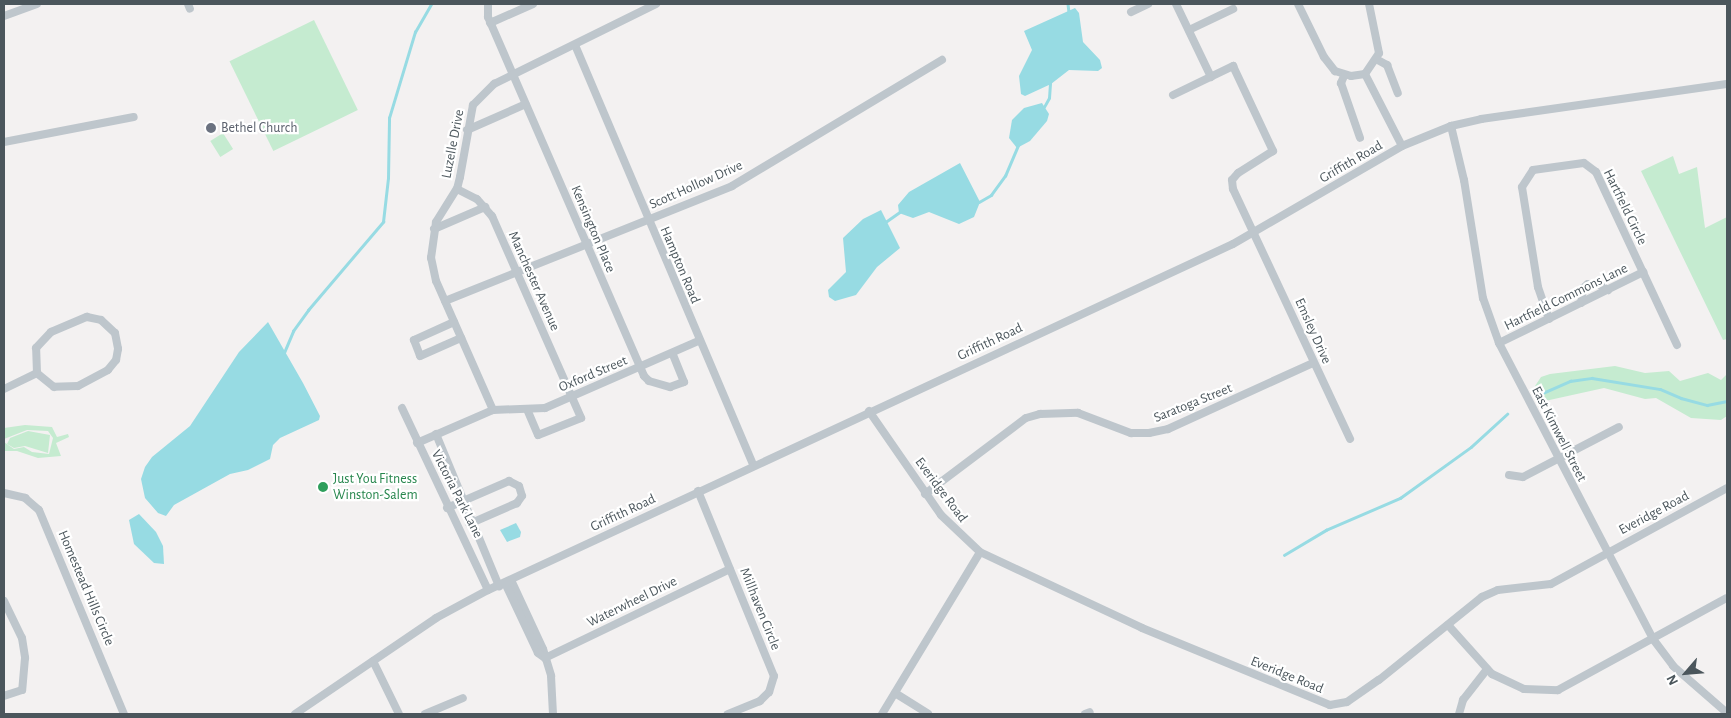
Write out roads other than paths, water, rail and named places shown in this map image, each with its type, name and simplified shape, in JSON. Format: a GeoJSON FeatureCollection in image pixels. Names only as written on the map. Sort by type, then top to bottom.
{"type":"FeatureCollection","features":[{"type":"Feature","properties":{"kind":"street"},"geometry":{"type":"LineString","coordinates":[[4,16],[37,4]]}},
{"type":"Feature","properties":{"kind":"street","name":"Kensington Place"},"geometry":{"type":"LineString","coordinates":[[488,4],[490,23],[586,245],[649,381],[661,386],[670,387],[684,382],[672,353]]}},
{"type":"Feature","properties":{"kind":"street"},"geometry":{"type":"LineString","coordinates":[[490,23],[533,4]]}},
{"type":"Feature","properties":{"kind":"street","name":"Luzelle Drive"},"geometry":{"type":"LineString","coordinates":[[492,410],[432,268],[434,229],[457,189],[464,165],[469,114],[480,95],[514,75],[654,4]]}},
{"type":"Feature","properties":{"kind":"street"},"geometry":{"type":"LineString","coordinates":[[1131,12],[1148,4]]}},
{"type":"Feature","properties":{"kind":"street"},"geometry":{"type":"LineString","coordinates":[[1173,94],[1211,77],[1176,4]]}},
{"type":"Feature","properties":{"kind":"street"},"geometry":{"type":"LineString","coordinates":[[1298,4],[1324,57],[1335,71],[1344,76],[1365,74],[1379,53],[1369,4]]}},
{"type":"Feature","properties":{"kind":"street"},"geometry":{"type":"LineString","coordinates":[[1188,30],[1233,9]]}},
{"type":"Feature","properties":{"kind":"street","name":"Hampton Road"},"geometry":{"type":"LineString","coordinates":[[574,45],[698,341],[753,465]]}},
{"type":"Feature","properties":{"kind":"street"},"geometry":{"type":"LineString","coordinates":[[1376,59],[1388,65],[1398,93]]}},
{"type":"Feature","properties":{"kind":"street","name":"Scott Hollow Drive"},"geometry":{"type":"LineString","coordinates":[[445,301],[732,186],[942,60]]}},
{"type":"Feature","properties":{"kind":"street","name":"Emsley Drive"},"geometry":{"type":"LineString","coordinates":[[1211,77],[1234,66],[1273,151],[1240,171],[1232,180],[1232,189],[1255,232],[1313,363],[1350,439]]}},
{"type":"Feature","properties":{"kind":"street"},"geometry":{"type":"LineString","coordinates":[[1365,74],[1402,146]]}},
{"type":"Feature","properties":{"kind":"street"},"geometry":{"type":"LineString","coordinates":[[1344,76],[1341,83],[1360,138]]}},
{"type":"Feature","properties":{"kind":"street","name":"Griffith Road"},"geometry":{"type":"LineString","coordinates":[[295,714],[436,618],[488,590],[1255,232],[1402,146],[1451,126],[1481,118],[1727,84]]}},
{"type":"Feature","properties":{"kind":"street"},"geometry":{"type":"LineString","coordinates":[[467,130],[526,104]]}},
{"type":"Feature","properties":{"kind":"street"},"geometry":{"type":"LineString","coordinates":[[4,142],[134,117]]}},
{"type":"Feature","properties":{"kind":"street","name":"East Kimwell Street"},"geometry":{"type":"LineString","coordinates":[[1451,126],[1483,298],[1499,343],[1653,639],[1673,666],[1727,713]]}},
{"type":"Feature","properties":{"kind":"street","name":"Hartfield Circle"},"geometry":{"type":"LineString","coordinates":[[1549,319],[1538,287],[1522,187],[1533,170],[1584,163],[1596,172],[1677,345]]}},
{"type":"Feature","properties":{"kind":"street"},"geometry":{"type":"LineString","coordinates":[[457,189],[485,207]]}},
{"type":"Feature","properties":{"kind":"street"},"geometry":{"type":"LineString","coordinates":[[434,229],[485,207]]}},
{"type":"Feature","properties":{"kind":"street","name":"Manchester Avenue"},"geometry":{"type":"LineString","coordinates":[[485,207],[517,272],[581,418],[538,435],[528,411]]}},
{"type":"Feature","properties":{"kind":"street","name":"Hartfield Commons Lane"},"geometry":{"type":"LineString","coordinates":[[1499,343],[1643,272]]}},
{"type":"Feature","properties":{"kind":"street"},"geometry":{"type":"LineString","coordinates":[[1581,303],[1582,288],[1588,284],[1598,284],[1608,290]]}},
{"type":"Feature","properties":{"kind":"street"},"geometry":{"type":"LineString","coordinates":[[90,317],[101,320],[115,332],[118,349],[116,360],[108,370],[90,380],[73,388],[60,389],[48,384],[37,373],[36,348],[41,340],[57,328],[90,317]]}},
{"type":"Feature","properties":{"kind":"street"},"geometry":{"type":"LineString","coordinates":[[454,322],[414,340],[420,356],[461,338]]}},
{"type":"Feature","properties":{"kind":"street","name":"Oxford Street"},"geometry":{"type":"LineString","coordinates":[[492,410],[528,411],[572,397],[698,341]]}},
{"type":"Feature","properties":{"kind":"street","name":"Saratoga Street"},"geometry":{"type":"LineString","coordinates":[[925,494],[1026,418],[1040,414],[1078,413],[1131,433],[1149,433],[1177,425],[1313,363]]}},
{"type":"Feature","properties":{"kind":"street"},"geometry":{"type":"LineString","coordinates":[[4,389],[37,373]]}},
{"type":"Feature","properties":{"kind":"street","name":"Victoria Park Lane"},"geometry":{"type":"LineString","coordinates":[[402,408],[447,508],[460,527],[488,590]]}},
{"type":"Feature","properties":{"kind":"street"},"geometry":{"type":"LineString","coordinates":[[417,442],[492,410]]}},
{"type":"Feature","properties":{"kind":"street","name":"Everidge Road"},"geometry":{"type":"LineString","coordinates":[[869,411],[925,494],[951,526],[980,552],[1142,628],[1330,705],[1347,702],[1482,597],[1498,590],[1551,584],[1727,488]]}},
{"type":"Feature","properties":{"kind":"street"},"geometry":{"type":"LineString","coordinates":[[1509,475],[1523,477],[1619,426]]}},
{"type":"Feature","properties":{"kind":"street","name":"Victoria Park Lane"},"geometry":{"type":"LineString","coordinates":[[436,434],[465,500],[472,522],[505,583]]}},
{"type":"Feature","properties":{"kind":"street"},"geometry":{"type":"LineString","coordinates":[[447,508],[508,481],[517,484],[522,492],[516,503],[460,527]]}},
{"type":"Feature","properties":{"kind":"street","name":"Millhaven Circle"},"geometry":{"type":"LineString","coordinates":[[698,491],[774,676],[769,692],[760,700],[728,714]]}},
{"type":"Feature","properties":{"kind":"street","name":"Homestead Hills Circle"},"geometry":{"type":"LineString","coordinates":[[4,493],[25,498],[38,510],[124,714]]}},
{"type":"Feature","properties":{"kind":"street"},"geometry":{"type":"LineString","coordinates":[[882,714],[980,552]]}},
{"type":"Feature","properties":{"kind":"street","name":"Waterwheel Drive"},"geometry":{"type":"LineString","coordinates":[[545,658],[730,569]]}},
{"type":"Feature","properties":{"kind":"street"},"geometry":{"type":"LineString","coordinates":[[505,583],[545,658],[551,676],[554,714]]}},
{"type":"Feature","properties":{"kind":"street"},"geometry":{"type":"LineString","coordinates":[[1448,625],[1487,669],[1524,689],[1558,690],[1727,598]]}},
{"type":"Feature","properties":{"kind":"street"},"geometry":{"type":"LineString","coordinates":[[4,601],[22,638],[25,658],[22,690],[4,696]]}},
{"type":"Feature","properties":{"kind":"street"},"geometry":{"type":"LineString","coordinates":[[373,661],[399,714]]}},
{"type":"Feature","properties":{"kind":"street"},"geometry":{"type":"LineString","coordinates":[[1459,714],[1463,700],[1487,669]]}},
{"type":"Feature","properties":{"kind":"street"},"geometry":{"type":"LineString","coordinates":[[895,693],[928,714]]}},
{"type":"Feature","properties":{"kind":"street"},"geometry":{"type":"LineString","coordinates":[[425,714],[463,698]]}},
{"type":"Feature","properties":{"kind":"water"},"geometry":{"type":"Polygon","coordinates":[[[1075,8],[1079,13],[1083,42],[1100,60],[1102,68],[1098,71],[1069,70],[1051,84],[1025,96],[1021,94],[1019,76],[1032,50],[1024,31],[1075,8]]]}},
{"type":"Feature","properties":{"kind":"water"},"geometry":{"type":"Polygon","coordinates":[[[1042,103],[1049,114],[1047,121],[1030,141],[1017,148],[1009,138],[1012,120],[1024,108],[1042,103]]]}},
{"type":"Feature","properties":{"kind":"water"},"geometry":{"type":"Polygon","coordinates":[[[960,163],[980,202],[974,217],[959,224],[929,212],[913,218],[899,213],[898,205],[909,192],[960,163]]]}},
{"type":"Feature","properties":{"kind":"water"},"geometry":{"type":"Polygon","coordinates":[[[881,210],[900,248],[877,267],[856,295],[835,301],[829,297],[828,290],[846,272],[843,238],[863,219],[881,210]]]}},
{"type":"Feature","properties":{"kind":"water"},"geometry":{"type":"Polygon","coordinates":[[[268,322],[303,383],[320,416],[319,420],[280,438],[273,445],[270,459],[248,470],[230,474],[174,505],[166,516],[158,513],[145,498],[141,479],[145,467],[152,457],[190,426],[239,352],[268,322]]]}},
{"type":"Feature","properties":{"kind":"water"},"geometry":{"type":"Polygon","coordinates":[[[139,514],[156,532],[163,546],[164,564],[154,563],[134,544],[129,520],[139,514]]]}},
{"type":"Feature","properties":{"kind":"water"},"geometry":{"type":"Polygon","coordinates":[[[516,523],[521,532],[520,537],[507,542],[500,530],[516,523]]]}},
{"type":"Feature","properties":{"kind":"waterway"},"geometry":{"type":"LineString","coordinates":[[283,355],[293,331],[308,310],[383,222],[388,178],[389,118],[415,32],[431,4]]}},
{"type":"Feature","properties":{"kind":"waterway"},"geometry":{"type":"LineString","coordinates":[[1068,4],[1069,12]]}},
{"type":"Feature","properties":{"kind":"waterway"},"geometry":{"type":"LineString","coordinates":[[1044,107],[1049,98],[1050,82]]}},
{"type":"Feature","properties":{"kind":"waterway"},"geometry":{"type":"LineString","coordinates":[[979,202],[991,195],[1005,176],[1018,145]]}},
{"type":"Feature","properties":{"kind":"waterway"},"geometry":{"type":"LineString","coordinates":[[884,223],[900,212]]}},
{"type":"Feature","properties":{"kind":"waterway"},"geometry":{"type":"LineString","coordinates":[[1543,393],[1570,381],[1592,378],[1660,389],[1681,398],[1707,405],[1727,401]]}},
{"type":"Feature","properties":{"kind":"waterway"},"geometry":{"type":"LineString","coordinates":[[1284,555],[1326,530],[1400,498],[1471,447],[1507,414]]}},
{"type":"Feature","properties":{"kind":"place","name":"Bethel Church"},"geometry":{"type":"Point","coordinates":[211,128]}},
{"type":"Feature","properties":{"kind":"place","name":"Just You Fitness Winston-Salem"},"geometry":{"type":"Point","coordinates":[323,487]}}]}
